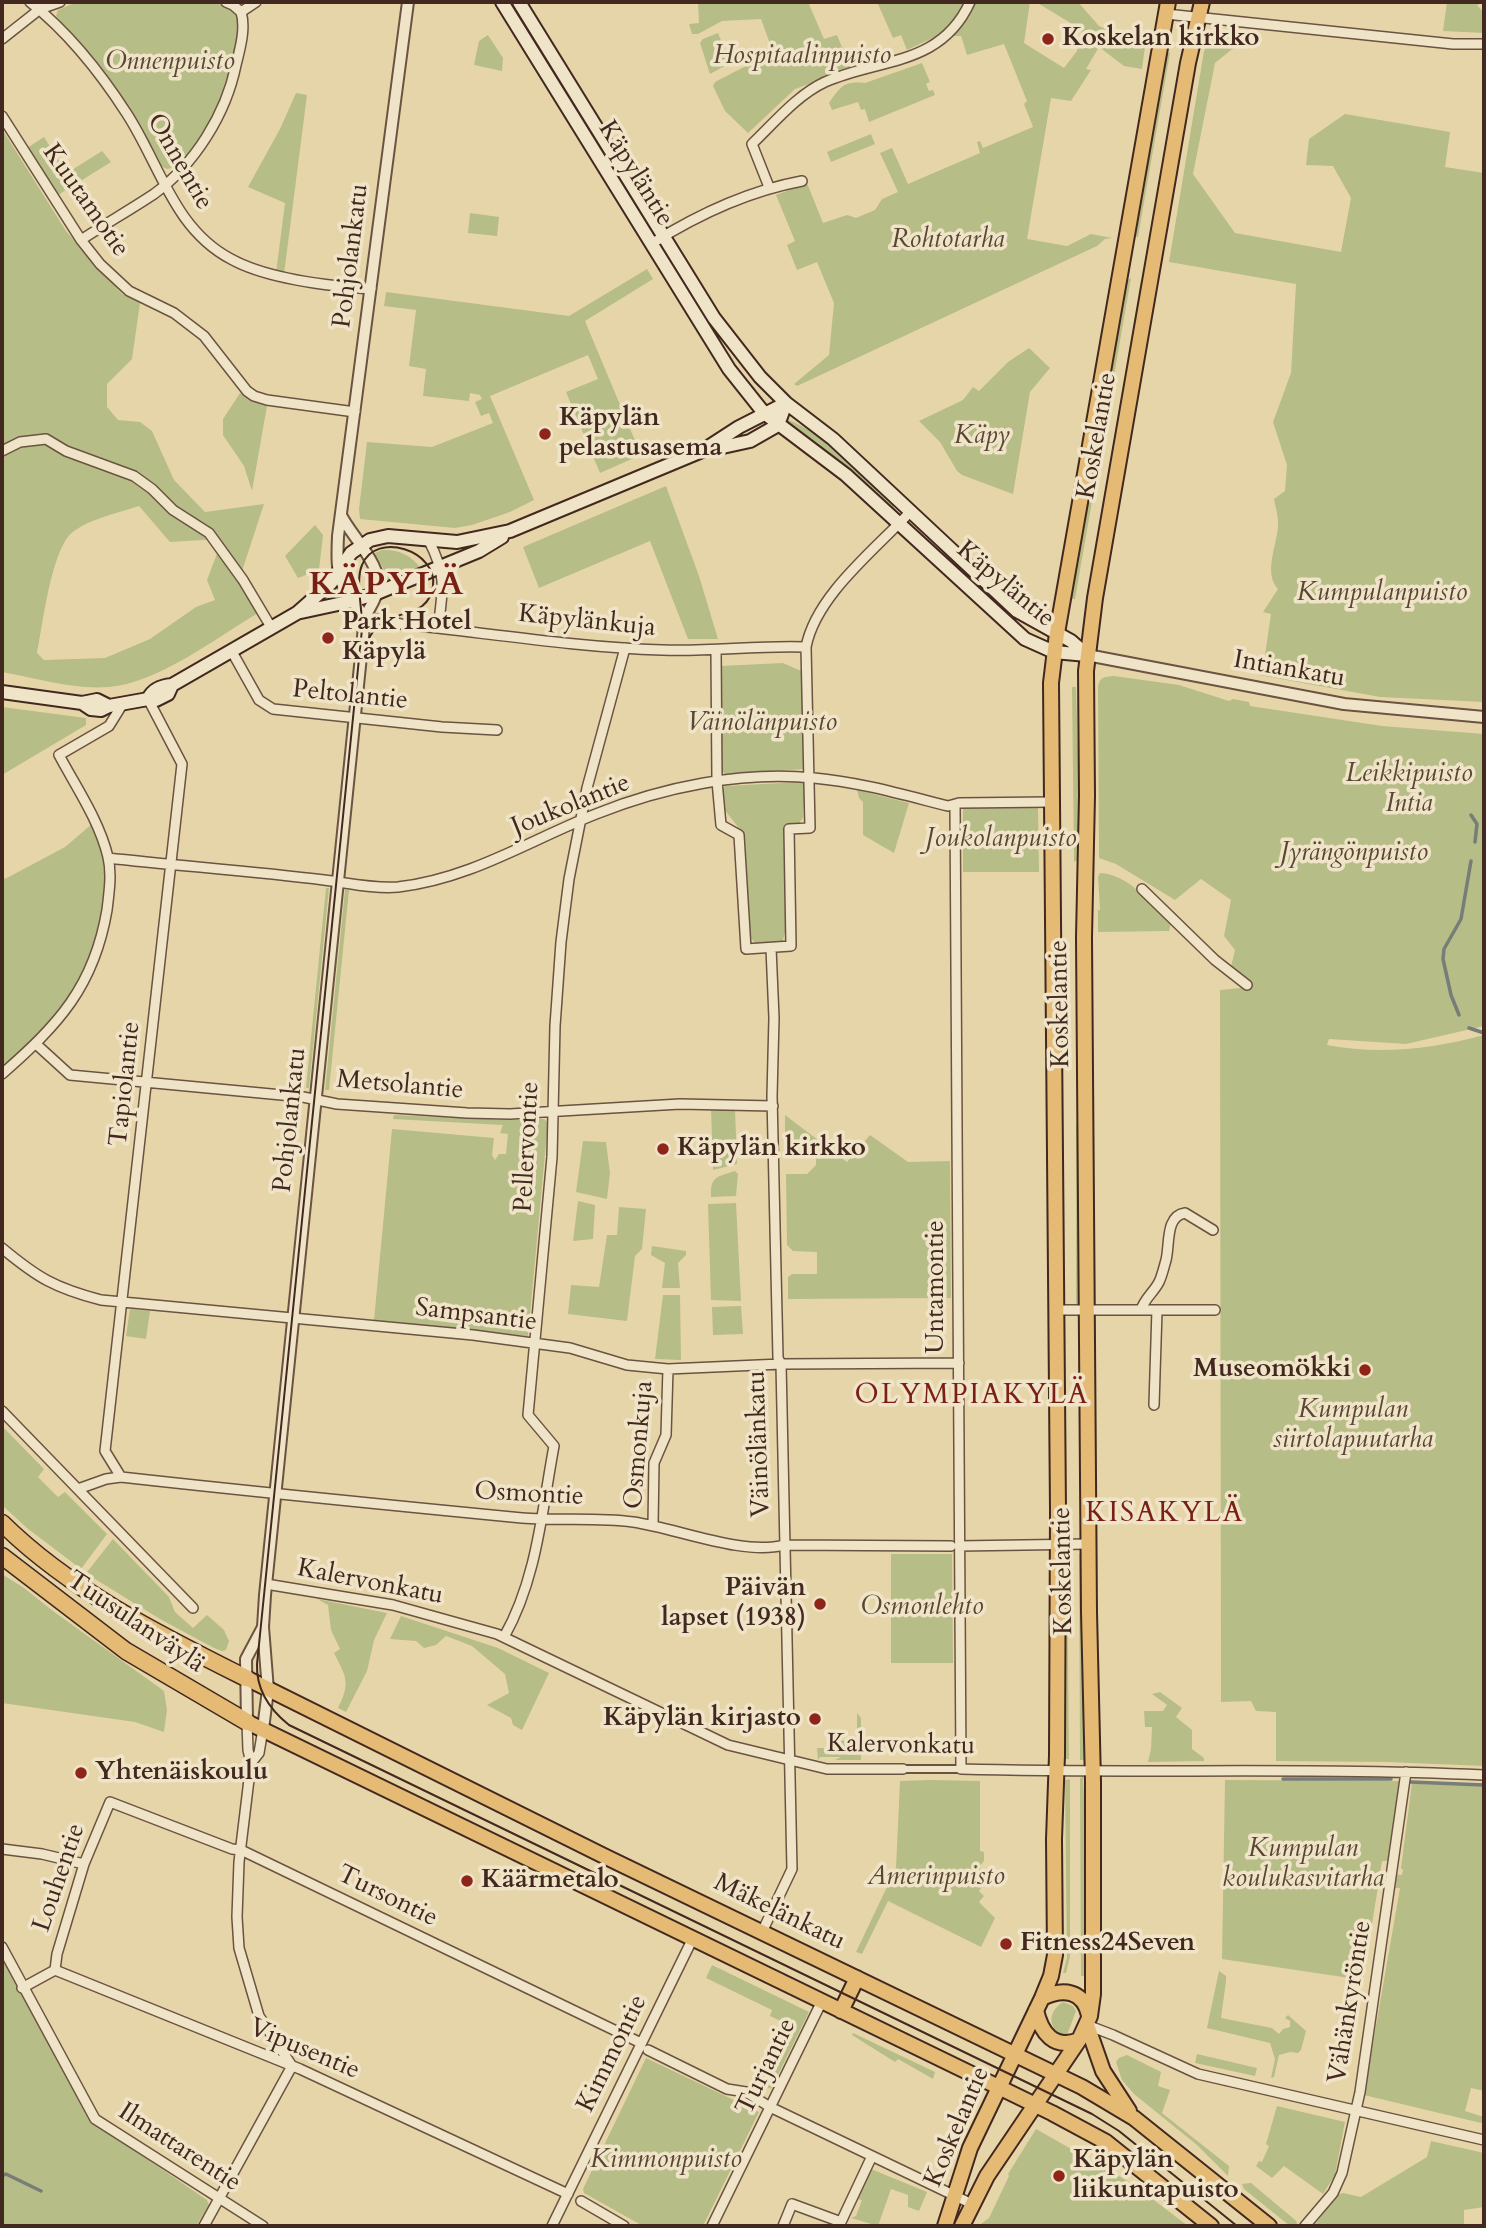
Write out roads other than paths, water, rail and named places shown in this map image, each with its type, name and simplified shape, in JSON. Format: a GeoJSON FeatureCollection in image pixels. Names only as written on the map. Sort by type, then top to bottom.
{"type":"FeatureCollection","features":[{"type":"Feature","properties":{"kind":"highway","name":"Tuusulanväylä"},"geometry":{"type":"LineString","coordinates":[[2,1523],[56,1569],[100,1600],[172,1641],[246,1678]]}},
{"type":"Feature","properties":{"kind":"highway","name":"Tuusulanväylä"},"geometry":{"type":"LineString","coordinates":[[2,1556],[126,1651],[247,1722]]}},
{"type":"Feature","properties":{"kind":"main road","name":"Käpyläntie"},"geometry":{"type":"LineString","coordinates":[[502,2],[729,369],[764,413],[846,475],[1017,633],[1032,644],[1054,652],[1087,655]]}},
{"type":"Feature","properties":{"kind":"main road","name":"Käpyläntie"},"geometry":{"type":"LineString","coordinates":[[519,2],[714,318],[760,377],[786,403],[833,439],[1017,611],[1071,641],[1087,655]]}},
{"type":"Feature","properties":{"kind":"main road","name":"Koskelantie"},"geometry":{"type":"LineString","coordinates":[[962,2226],[972,2204],[1016,2131],[1079,2040],[1088,2021],[1093,1994],[1084,906],[1087,655],[1117,469],[1202,2]]}},
{"type":"Feature","properties":{"kind":"main road","name":"Koskelantie"},"geometry":{"type":"LineString","coordinates":[[945,2226],[970,2148],[1039,2004],[1051,1976],[1055,1955],[1058,1544],[1051,683],[1057,633],[1167,8]]}},
{"type":"Feature","properties":{"kind":"main road"},"geometry":{"type":"LineString","coordinates":[[297,613],[352,601],[441,568],[479,551],[510,531],[702,451],[764,413],[786,403]]}},
{"type":"Feature","properties":{"kind":"main road"},"geometry":{"type":"LineString","coordinates":[[702,451],[750,441],[778,425],[786,403]]}},
{"type":"Feature","properties":{"kind":"main road"},"geometry":{"type":"LineString","coordinates":[[2,692],[82,703],[97,700],[115,706],[148,699],[162,685],[172,685],[297,613],[325,590],[360,545],[370,540],[388,536],[457,542],[510,531]]}},
{"type":"Feature","properties":{"kind":"main road","name":"Mäkelänkatu"},"geometry":{"type":"LineString","coordinates":[[246,1678],[392,1752],[1057,2074],[1134,2118],[1269,2226]]}},
{"type":"Feature","properties":{"kind":"main road"},"geometry":{"type":"LineString","coordinates":[[247,1722],[1035,2104],[1106,2142],[1211,2226]]}},
{"type":"Feature","properties":{"kind":"main road"},"geometry":{"type":"LineString","coordinates":[[841,2011],[857,1978]]}},
{"type":"Feature","properties":{"kind":"main road"},"geometry":{"type":"LineString","coordinates":[[1079,2040],[1067,2044],[1055,2040],[1043,2029],[1039,2004],[1062,1991],[1083,2000],[1103,2071],[1134,2118]]}},
{"type":"Feature","properties":{"kind":"street","name":"Onnentie"},"geometry":{"type":"LineString","coordinates":[[30,2],[88,59],[132,123],[164,185],[192,229],[209,246],[255,270],[371,289]]}},
{"type":"Feature","properties":{"kind":"street"},"geometry":{"type":"LineString","coordinates":[[2,39],[40,9],[60,2]]}},
{"type":"Feature","properties":{"kind":"street"},"geometry":{"type":"LineString","coordinates":[[81,240],[156,192],[182,169],[198,150],[227,97],[239,54],[243,26],[241,12],[226,2]]}},
{"type":"Feature","properties":{"kind":"street"},"geometry":{"type":"LineString","coordinates":[[241,12],[256,2]]}},
{"type":"Feature","properties":{"kind":"street","name":"Pohjolankatu"},"geometry":{"type":"LineString","coordinates":[[365,618],[341,586],[338,536],[408,2]]}},
{"type":"Feature","properties":{"kind":"street"},"geometry":{"type":"LineString","coordinates":[[769,187],[752,144],[803,95],[826,82],[929,49],[951,31],[970,2]]}},
{"type":"Feature","properties":{"kind":"street"},"geometry":{"type":"LineString","coordinates":[[1167,8],[1198,18],[1445,43],[1484,44]]}},
{"type":"Feature","properties":{"kind":"street","name":"Kuutamotie"},"geometry":{"type":"LineString","coordinates":[[2,116],[81,240],[120,284],[136,295],[174,313],[204,336],[243,387],[254,396],[355,412]]}},
{"type":"Feature","properties":{"kind":"street"},"geometry":{"type":"LineString","coordinates":[[651,244],[711,211],[769,187],[802,181]]}},
{"type":"Feature","properties":{"kind":"street"},"geometry":{"type":"LineString","coordinates":[[2,451],[20,442],[46,439],[66,451],[134,476],[173,510],[209,533],[243,580],[271,627]]}},
{"type":"Feature","properties":{"kind":"street"},"geometry":{"type":"LineString","coordinates":[[716,650],[717,781],[721,825],[740,835],[747,949],[791,946],[789,830],[810,828],[809,634],[827,600],[911,512]]}},
{"type":"Feature","properties":{"kind":"street"},"geometry":{"type":"LineString","coordinates":[[342,517],[377,572],[377,593]]}},
{"type":"Feature","properties":{"kind":"street"},"geometry":{"type":"LineString","coordinates":[[429,541],[441,568],[443,585],[438,628]]}},
{"type":"Feature","properties":{"kind":"street","name":"Pohjolankatu"},"geometry":{"type":"LineString","coordinates":[[263,1729],[268,1690],[263,1627],[266,1584],[365,618],[377,593]]}},
{"type":"Feature","properties":{"kind":"street","name":"Käpylänkuja"},"geometry":{"type":"LineString","coordinates":[[365,618],[625,649],[807,647]]}},
{"type":"Feature","properties":{"kind":"street","name":"Pellervontie"},"geometry":{"type":"LineString","coordinates":[[503,1637],[523,1598],[554,1446],[528,1415],[552,1157],[555,1026],[561,942],[569,879],[587,788],[625,649]]}},
{"type":"Feature","properties":{"kind":"street","name":"Peltolantie"},"geometry":{"type":"LineString","coordinates":[[231,650],[259,700],[268,707],[356,718],[497,730]]}},
{"type":"Feature","properties":{"kind":"street","name":"Intiankatu"},"geometry":{"type":"LineString","coordinates":[[1087,655],[1344,704],[1484,717]]}},
{"type":"Feature","properties":{"kind":"street","name":"Tapiolantie"},"geometry":{"type":"LineString","coordinates":[[121,1477],[105,1451],[182,761],[148,699]]}},
{"type":"Feature","properties":{"kind":"street"},"geometry":{"type":"LineString","coordinates":[[2,1074],[61,1017],[91,967],[103,934],[110,891],[108,858],[95,822],[59,755],[109,726],[115,706]]}},
{"type":"Feature","properties":{"kind":"street","name":"Joukolantie"},"geometry":{"type":"LineString","coordinates":[[108,858],[397,887],[448,877],[483,865],[581,820],[630,802],[717,781],[765,776],[810,778],[850,783],[955,806],[959,803],[1051,802]]}},
{"type":"Feature","properties":{"kind":"street","name":"Untamontie"},"geometry":{"type":"LineString","coordinates":[[955,806],[958,1363],[955,1546],[961,1769]]}},
{"type":"Feature","properties":{"kind":"street"},"geometry":{"type":"LineString","coordinates":[[1142,889],[1215,960],[1247,985]]}},
{"type":"Feature","properties":{"kind":"street","name":"Väinölänkatu"},"geometry":{"type":"LineString","coordinates":[[762,1932],[793,1868],[778,1358],[771,948]]}},
{"type":"Feature","properties":{"kind":"street","name":"Metsolantie"},"geometry":{"type":"LineString","coordinates":[[36,1044],[70,1075],[337,1104],[467,1113],[553,1112],[680,1104],[773,1106]]}},
{"type":"Feature","properties":{"kind":"street"},"geometry":{"type":"LineString","coordinates":[[1141,1310],[1142,1304],[1160,1282],[1167,1257],[1171,1223],[1180,1213],[1185,1213],[1213,1230]]}},
{"type":"Feature","properties":{"kind":"street","name":"Sampsantie"},"geometry":{"type":"LineString","coordinates":[[2,1248],[42,1279],[64,1290],[101,1300],[533,1343],[570,1348],[627,1365],[668,1369],[780,1364],[958,1363]]}},
{"type":"Feature","properties":{"kind":"street"},"geometry":{"type":"LineString","coordinates":[[1056,1310],[1215,1310]]}},
{"type":"Feature","properties":{"kind":"street"},"geometry":{"type":"LineString","coordinates":[[1154,1405],[1157,1310]]}},
{"type":"Feature","properties":{"kind":"street","name":"Osmonkuja"},"geometry":{"type":"LineString","coordinates":[[653,1525],[654,1462],[666,1435],[668,1369]]}},
{"type":"Feature","properties":{"kind":"street"},"geometry":{"type":"LineString","coordinates":[[2,1411],[193,1608]]}},
{"type":"Feature","properties":{"kind":"street","name":"Osmontie"},"geometry":{"type":"LineString","coordinates":[[78,1489],[106,1479],[121,1477],[541,1519],[610,1520],[653,1525],[742,1545],[776,1547],[1088,1544]]}},
{"type":"Feature","properties":{"kind":"street","name":"Kalervonkatu"},"geometry":{"type":"LineString","coordinates":[[266,1584],[393,1605],[503,1637],[728,1745],[827,1769],[1406,1772],[1484,1775]]}},
{"type":"Feature","properties":{"kind":"street","name":"Pohjolankatu"},"geometry":{"type":"LineString","coordinates":[[247,1722],[248,1654],[263,1627]]}},
{"type":"Feature","properties":{"kind":"street"},"geometry":{"type":"LineString","coordinates":[[204,2226],[292,2066],[259,2016],[239,1948],[237,1917],[241,1850],[251,1763],[247,1722]]}},
{"type":"Feature","properties":{"kind":"street"},"geometry":{"type":"LineString","coordinates":[[251,1763],[259,1752],[263,1729]]}},
{"type":"Feature","properties":{"kind":"street","name":"Vähänkyröntie"},"geometry":{"type":"LineString","coordinates":[[1305,2226],[1334,2193],[1342,2172],[1355,2111],[1406,1772]]}},
{"type":"Feature","properties":{"kind":"street","name":"Tursontie"},"geometry":{"type":"LineString","coordinates":[[110,1802],[232,1849],[241,1850],[727,2089],[746,2092],[770,2107],[972,2204]]}},
{"type":"Feature","properties":{"kind":"street","name":"Louhentie"},"geometry":{"type":"LineString","coordinates":[[54,1970],[84,1864],[110,1802]]}},
{"type":"Feature","properties":{"kind":"street"},"geometry":{"type":"LineString","coordinates":[[2,1849],[42,1854],[84,1864]]}},
{"type":"Feature","properties":{"kind":"street","name":"Kimmontie"},"geometry":{"type":"LineString","coordinates":[[552,2226],[644,2047],[692,1938]]}},
{"type":"Feature","properties":{"kind":"street","name":"Ilmattarentie"},"geometry":{"type":"LineString","coordinates":[[2,1947],[94,2119],[263,2226]]}},
{"type":"Feature","properties":{"kind":"street"},"geometry":{"type":"LineString","coordinates":[[22,1988],[54,1970]]}},
{"type":"Feature","properties":{"kind":"street","name":"Vipusentie"},"geometry":{"type":"LineString","coordinates":[[54,1970],[292,2066],[568,2194]]}},
{"type":"Feature","properties":{"kind":"street","name":"Turjantie"},"geometry":{"type":"LineString","coordinates":[[712,2226],[822,2001]]}},
{"type":"Feature","properties":{"kind":"street"},"geometry":{"type":"LineString","coordinates":[[1088,2021],[1191,2073],[1484,2140]]}},
{"type":"Feature","properties":{"kind":"street"},"geometry":{"type":"LineString","coordinates":[[783,2226],[792,2204],[841,2221],[872,2156]]}},
{"type":"Feature","properties":{"kind":"street"},"geometry":{"type":"LineString","coordinates":[[580,2201],[624,2226]]}},
{"type":"Feature","properties":{"kind":"waterway"},"geometry":{"type":"LineString","coordinates":[[1471,815],[1477,824],[1475,842]]}},
{"type":"Feature","properties":{"kind":"waterway"},"geometry":{"type":"LineString","coordinates":[[1459,1015],[1451,995],[1443,959],[1444,949],[1461,919],[1471,861]]}},
{"type":"Feature","properties":{"kind":"waterway"},"geometry":{"type":"LineString","coordinates":[[1469,1028],[1484,1033]]}},
{"type":"Feature","properties":{"kind":"waterway"},"geometry":{"type":"LineString","coordinates":[[1283,1779],[1391,1779]]}},
{"type":"Feature","properties":{"kind":"waterway"},"geometry":{"type":"LineString","coordinates":[[1411,1782],[1484,1785]]}},
{"type":"Feature","properties":{"kind":"waterway"},"geometry":{"type":"LineString","coordinates":[[2,2176],[6,2174],[41,2191]]}},
{"type":"Feature","properties":{"kind":"tram line"},"geometry":{"type":"LineString","coordinates":[[365,651],[371,635],[379,625],[421,607],[429,599],[433,586],[432,574],[426,563],[405,549],[392,547],[369,554],[360,572],[362,629],[257,1664],[261,1691],[275,1712],[289,1725],[1092,2114],[1119,2131],[1237,2226]]}},
{"type":"Feature","properties":{"kind":"place","name":"Koskelan kirkko"},"geometry":{"type":"Point","coordinates":[1048,39]}},
{"type":"Feature","properties":{"kind":"place","name":"Käpylän pelastusasema"},"geometry":{"type":"Point","coordinates":[545,434]}},
{"type":"Feature","properties":{"kind":"place","name":"Park Hotel Käpylä"},"geometry":{"type":"Point","coordinates":[328,638]}},
{"type":"Feature","properties":{"kind":"place","name":"Käpylän kirkko"},"geometry":{"type":"Point","coordinates":[663,1149]}},
{"type":"Feature","properties":{"kind":"place","name":"Museomökki"},"geometry":{"type":"Point","coordinates":[1365,1370]}},
{"type":"Feature","properties":{"kind":"place","name":"Päivän lapset (1938)"},"geometry":{"type":"Point","coordinates":[820,1604]}},
{"type":"Feature","properties":{"kind":"place","name":"Käpylän kirjasto"},"geometry":{"type":"Point","coordinates":[815,1719]}},
{"type":"Feature","properties":{"kind":"place","name":"Yhtenäiskoulu"},"geometry":{"type":"Point","coordinates":[81,1773]}},
{"type":"Feature","properties":{"kind":"place","name":"Käärmetalo"},"geometry":{"type":"Point","coordinates":[467,1881]}},
{"type":"Feature","properties":{"kind":"place","name":"Fitness24Seven"},"geometry":{"type":"Point","coordinates":[1006,1944]}},
{"type":"Feature","properties":{"kind":"place","name":"Käpylän liikuntapuisto"},"geometry":{"type":"Point","coordinates":[1059,2176]}},
{"type":"Feature","properties":{"kind":"district","name":"KÄPYLÄ"},"geometry":{"type":"Point","coordinates":[387,586]}},
{"type":"Feature","properties":{"kind":"district","name":"OLYMPIAKYLÄ"},"geometry":{"type":"Point","coordinates":[972,1397]}},
{"type":"Feature","properties":{"kind":"district","name":"KISAKYLÄ"},"geometry":{"type":"Point","coordinates":[1165,1515]}},
{"type":"Feature","properties":{"kind":"park label","name":"Hospitaalinpuisto"},"geometry":{"type":"Point","coordinates":[802,57]}},
{"type":"Feature","properties":{"kind":"park label","name":"Onnenpuisto"},"geometry":{"type":"Point","coordinates":[170,63]}},
{"type":"Feature","properties":{"kind":"park label","name":"Rohtotarha"},"geometry":{"type":"Point","coordinates":[948,241]}},
{"type":"Feature","properties":{"kind":"park label","name":"Käpy"},"geometry":{"type":"Point","coordinates":[982,437]}},
{"type":"Feature","properties":{"kind":"park label","name":"Kumpulanpuisto"},"geometry":{"type":"Point","coordinates":[1382,594]}},
{"type":"Feature","properties":{"kind":"park label","name":"Väinölänpuisto"},"geometry":{"type":"Point","coordinates":[762,724]}},
{"type":"Feature","properties":{"kind":"park label","name":"Leikkipuisto Intia"},"geometry":{"type":"Point","coordinates":[1409,790]}},
{"type":"Feature","properties":{"kind":"park label","name":"Joukolanpuisto"},"geometry":{"type":"Point","coordinates":[1001,840]}},
{"type":"Feature","properties":{"kind":"park label","name":"Jyrängönpuisto"},"geometry":{"type":"Point","coordinates":[1354,854]}},
{"type":"Feature","properties":{"kind":"park label","name":"Kumpulan siirtolapuutarha"},"geometry":{"type":"Point","coordinates":[1353,1426]}},
{"type":"Feature","properties":{"kind":"park label","name":"Osmonlehto"},"geometry":{"type":"Point","coordinates":[922,1608]}},
{"type":"Feature","properties":{"kind":"park label","name":"Kumpulan koulukasvitarha"},"geometry":{"type":"Point","coordinates":[1303,1865]}},
{"type":"Feature","properties":{"kind":"park label","name":"Amerinpuisto"},"geometry":{"type":"Point","coordinates":[936,1878]}},
{"type":"Feature","properties":{"kind":"park label","name":"Kimmonpuisto"},"geometry":{"type":"Point","coordinates":[666,2161]}}]}
